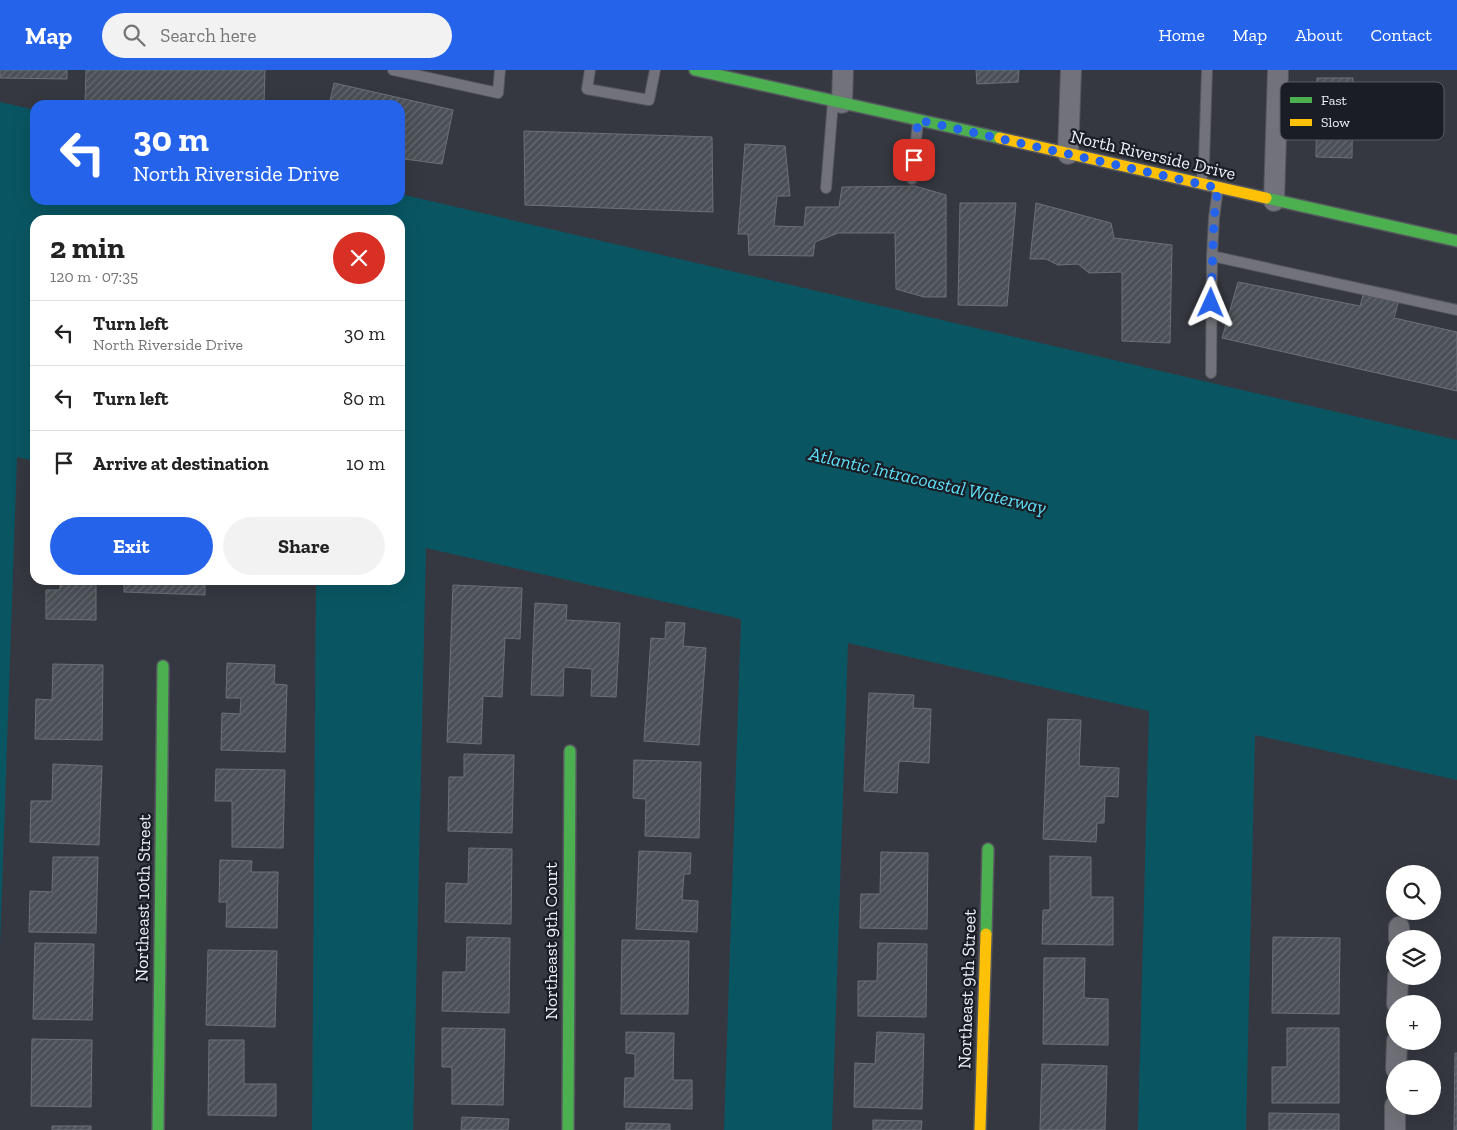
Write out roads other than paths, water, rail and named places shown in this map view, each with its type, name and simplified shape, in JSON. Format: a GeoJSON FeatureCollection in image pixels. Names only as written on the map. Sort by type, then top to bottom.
{"type":"FeatureCollection","features":[{"type":"Feature","properties":{"kind":"street","name":"North Riverside Drive"},"geometry":{"type":"LineString","coordinates":[[695,70],[1457,241]]}},
{"type":"Feature","properties":{"kind":"street"},"geometry":{"type":"LineString","coordinates":[[837,102],[843,70]]}},
{"type":"Feature","properties":{"kind":"street"},"geometry":{"type":"LineString","coordinates":[[1068,154],[1071,70]]}},
{"type":"Feature","properties":{"kind":"street"},"geometry":{"type":"LineString","coordinates":[[1274,201],[1278,70]]}},
{"type":"Feature","properties":{"kind":"street","name":"Northeast 10th Street"},"geometry":{"type":"LineString","coordinates":[[158,1130],[162,666]]}},
{"type":"Feature","properties":{"kind":"street","name":"Northeast 9th Court"},"geometry":{"type":"LineString","coordinates":[[568,1130],[570,751]]}},
{"type":"Feature","properties":{"kind":"street","name":"Northeast 9th Street"},"geometry":{"type":"LineString","coordinates":[[980,1130],[988,849]]}},
{"type":"Feature","properties":{"kind":"street"},"geometry":{"type":"LineString","coordinates":[[1395,1115],[1395,1130]]}},
{"type":"Feature","properties":{"kind":"lane"},"geometry":{"type":"LineString","coordinates":[[393,70],[498,93],[500,70]]}},
{"type":"Feature","properties":{"kind":"lane"},"geometry":{"type":"LineString","coordinates":[[590,70],[587,89],[649,100],[655,70]]}},
{"type":"Feature","properties":{"kind":"lane"},"geometry":{"type":"LineString","coordinates":[[1201,184],[1204,162],[1207,70]]}},
{"type":"Feature","properties":{"kind":"lane"},"geometry":{"type":"LineString","coordinates":[[826,188],[837,102]]}},
{"type":"Feature","properties":{"kind":"lane"},"geometry":{"type":"LineString","coordinates":[[912,179],[918,120]]}},
{"type":"Feature","properties":{"kind":"lane"},"geometry":{"type":"LineString","coordinates":[[1211,374],[1212,256],[1218,188]]}},
{"type":"Feature","properties":{"kind":"lane"},"geometry":{"type":"LineString","coordinates":[[1212,256],[1457,310]]}},
{"type":"Feature","properties":{"kind":"water","name":"Atlantic Intracoastal Waterway"},"geometry":{"type":"Polygon","coordinates":[[[0,102],[30,109],[30,205],[405,205],[405,195],[1457,440],[1457,780],[1255,735],[1246,1130],[1138,1130],[1149,711],[848,643],[832,1130],[724,1130],[741,619],[426,548],[413,1130],[312,1130],[316,585],[405,585],[405,215],[30,215],[30,460],[17,457],[0,947],[0,102]]]}}]}
